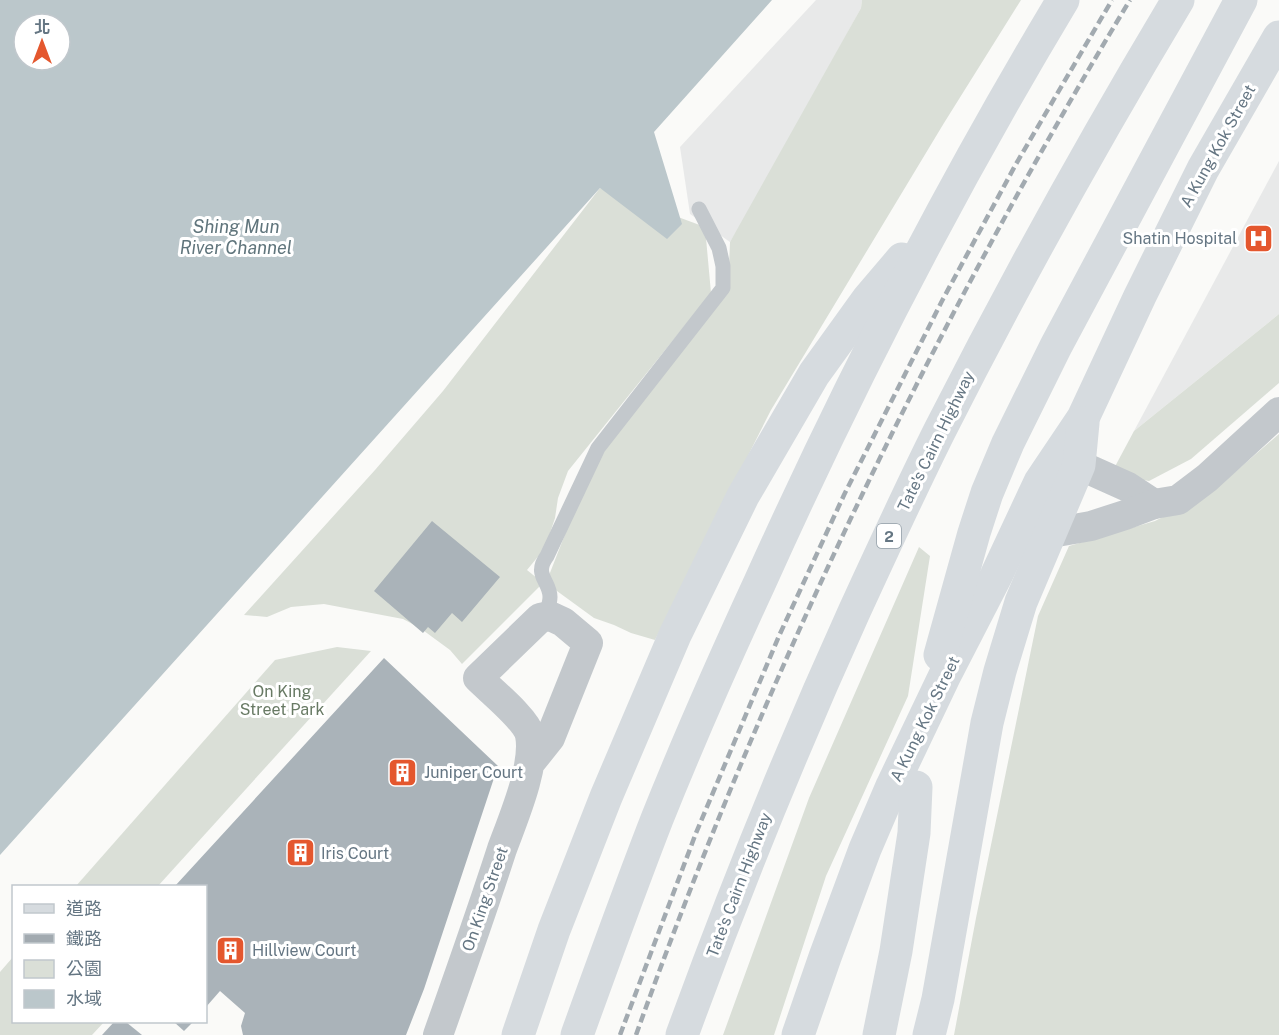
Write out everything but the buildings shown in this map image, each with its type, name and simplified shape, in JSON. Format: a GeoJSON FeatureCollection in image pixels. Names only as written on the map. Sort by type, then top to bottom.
{"type":"FeatureCollection","features":[{"type":"Feature","properties":{"kind":"main road"},"geometry":{"type":"LineString","coordinates":[[577,1035],[658,817],[725,658],[789,518],[847,395],[941,214],[1063,0]]}},
{"type":"Feature","properties":{"kind":"main road","name":"Tate's Cairn Highway"},"geometry":{"type":"LineString","coordinates":[[682,1035],[781,779],[891,532],[939,432],[1070,184],[1178,0]]}},
{"type":"Feature","properties":{"kind":"main road"},"geometry":{"type":"LineString","coordinates":[[940,655],[974,533],[987,493],[1008,443],[1061,336],[1241,0]]}},
{"type":"Feature","properties":{"kind":"main road","name":"A Kung Kok Street"},"geometry":{"type":"LineString","coordinates":[[798,1035],[865,849],[945,675],[996,576],[1040,482],[1083,418],[1203,168],[1279,38]]}},
{"type":"Feature","properties":{"kind":"main road"},"geometry":{"type":"LineString","coordinates":[[518,1035],[554,930],[606,797],[675,635],[743,496],[814,374],[868,299],[941,214]]}},
{"type":"Feature","properties":{"kind":"main road","name":"A Kung Kok Street"},"geometry":{"type":"LineString","coordinates":[[929,1035],[938,999],[987,723],[1000,670],[1021,602],[1079,465],[1083,418]]}},
{"type":"Feature","properties":{"kind":"main road"},"geometry":{"type":"LineString","coordinates":[[1040,482],[1060,467],[1079,465]]}},
{"type":"Feature","properties":{"kind":"main road"},"geometry":{"type":"LineString","coordinates":[[879,1035],[896,951],[914,832],[916,787]]}},
{"type":"Feature","properties":{"kind":"street"},"geometry":{"type":"LineString","coordinates":[[1051,532],[1091,526],[1154,504],[1178,500],[1207,478],[1279,412]]}},
{"type":"Feature","properties":{"kind":"street"},"geometry":{"type":"LineString","coordinates":[[1079,465],[1128,487],[1154,504]]}},
{"type":"Feature","properties":{"kind":"street","name":"On King Street"},"geometry":{"type":"LineString","coordinates":[[438,1035],[491,884],[530,763],[530,733],[518,717],[478,678],[540,618],[550,616],[563,622],[588,644],[550,738],[530,763]]}},
{"type":"Feature","properties":{"kind":"lane"},"geometry":{"type":"LineString","coordinates":[[546,617],[550,597],[541,569],[543,561],[598,448],[723,288],[723,266],[719,248],[699,209]]}},
{"type":"Feature","properties":{"kind":"shaded area"},"geometry":{"type":"Polygon","coordinates":[[[816,0],[862,0],[861,8],[752,208],[730,242],[690,214],[680,147],[816,0]]]}},
{"type":"Feature","properties":{"kind":"shaded area","name":"Shatin Hospital"},"geometry":{"type":"Polygon","coordinates":[[[1279,161],[1279,314],[1134,431],[1279,161]]]}},
{"type":"Feature","properties":{"kind":"green space"},"geometry":{"type":"Polygon","coordinates":[[[862,0],[1021,0],[771,410],[655,640],[631,633],[594,618],[546,583],[571,519],[605,448],[728,291],[730,242],[861,8],[862,0]]]}},
{"type":"Feature","properties":{"kind":"green space"},"geometry":{"type":"Polygon","coordinates":[[[600,188],[705,227],[711,293],[568,471],[558,498],[555,518],[545,548],[527,570],[543,583],[462,664],[450,650],[420,628],[403,619],[324,604],[291,607],[267,617],[244,615],[443,391],[600,188]]]}},
{"type":"Feature","properties":{"kind":"green space"},"geometry":{"type":"Polygon","coordinates":[[[1279,314],[1279,383],[1191,459],[1149,481],[1111,474],[1134,431],[1279,314]]]}},
{"type":"Feature","properties":{"kind":"green space"},"geometry":{"type":"Polygon","coordinates":[[[1279,434],[1279,1035],[954,1035],[1038,616],[1069,546],[1155,521],[1213,491],[1279,434]]]}},
{"type":"Feature","properties":{"kind":"green space"},"geometry":{"type":"Polygon","coordinates":[[[919,547],[930,556],[908,696],[826,876],[774,1035],[723,1035],[809,798],[919,547]]]}},
{"type":"Feature","properties":{"kind":"green space","name":"On King Street Park"},"geometry":{"type":"Polygon","coordinates":[[[337,647],[371,651],[159,885],[77,885],[275,660],[337,647]]]}},
{"type":"Feature","properties":{"kind":"green space"},"geometry":{"type":"Polygon","coordinates":[[[12,958],[12,1023],[103,1023],[92,1035],[0,1035],[0,972],[12,958]]]}},
{"type":"Feature","properties":{"kind":"water","name":"Shing Mun River Channel"},"geometry":{"type":"Polygon","coordinates":[[[0,0],[772,0],[654,132],[682,224],[667,239],[600,188],[0,855],[0,0]]]}},
{"type":"Feature","properties":{"kind":"railway"},"geometry":{"type":"LineString","coordinates":[[620,1035],[696,833],[779,636],[844,495],[943,299],[1016,164],[1112,0]]}},
{"type":"Feature","properties":{"kind":"railway"},"geometry":{"type":"LineString","coordinates":[[636,1035],[686,900],[740,767],[857,505],[987,249],[1130,0]]}},
{"type":"Feature","properties":{"kind":"place","name":"Shatin Hospital"},"geometry":{"type":"Point","coordinates":[1258,238]}},
{"type":"Feature","properties":{"kind":"place","name":"Juniper Court"},"geometry":{"type":"Point","coordinates":[403,772]}},
{"type":"Feature","properties":{"kind":"place","name":"Iris Court"},"geometry":{"type":"Point","coordinates":[300,853]}},
{"type":"Feature","properties":{"kind":"place","name":"Hillview Court"},"geometry":{"type":"Point","coordinates":[231,950]}}]}
